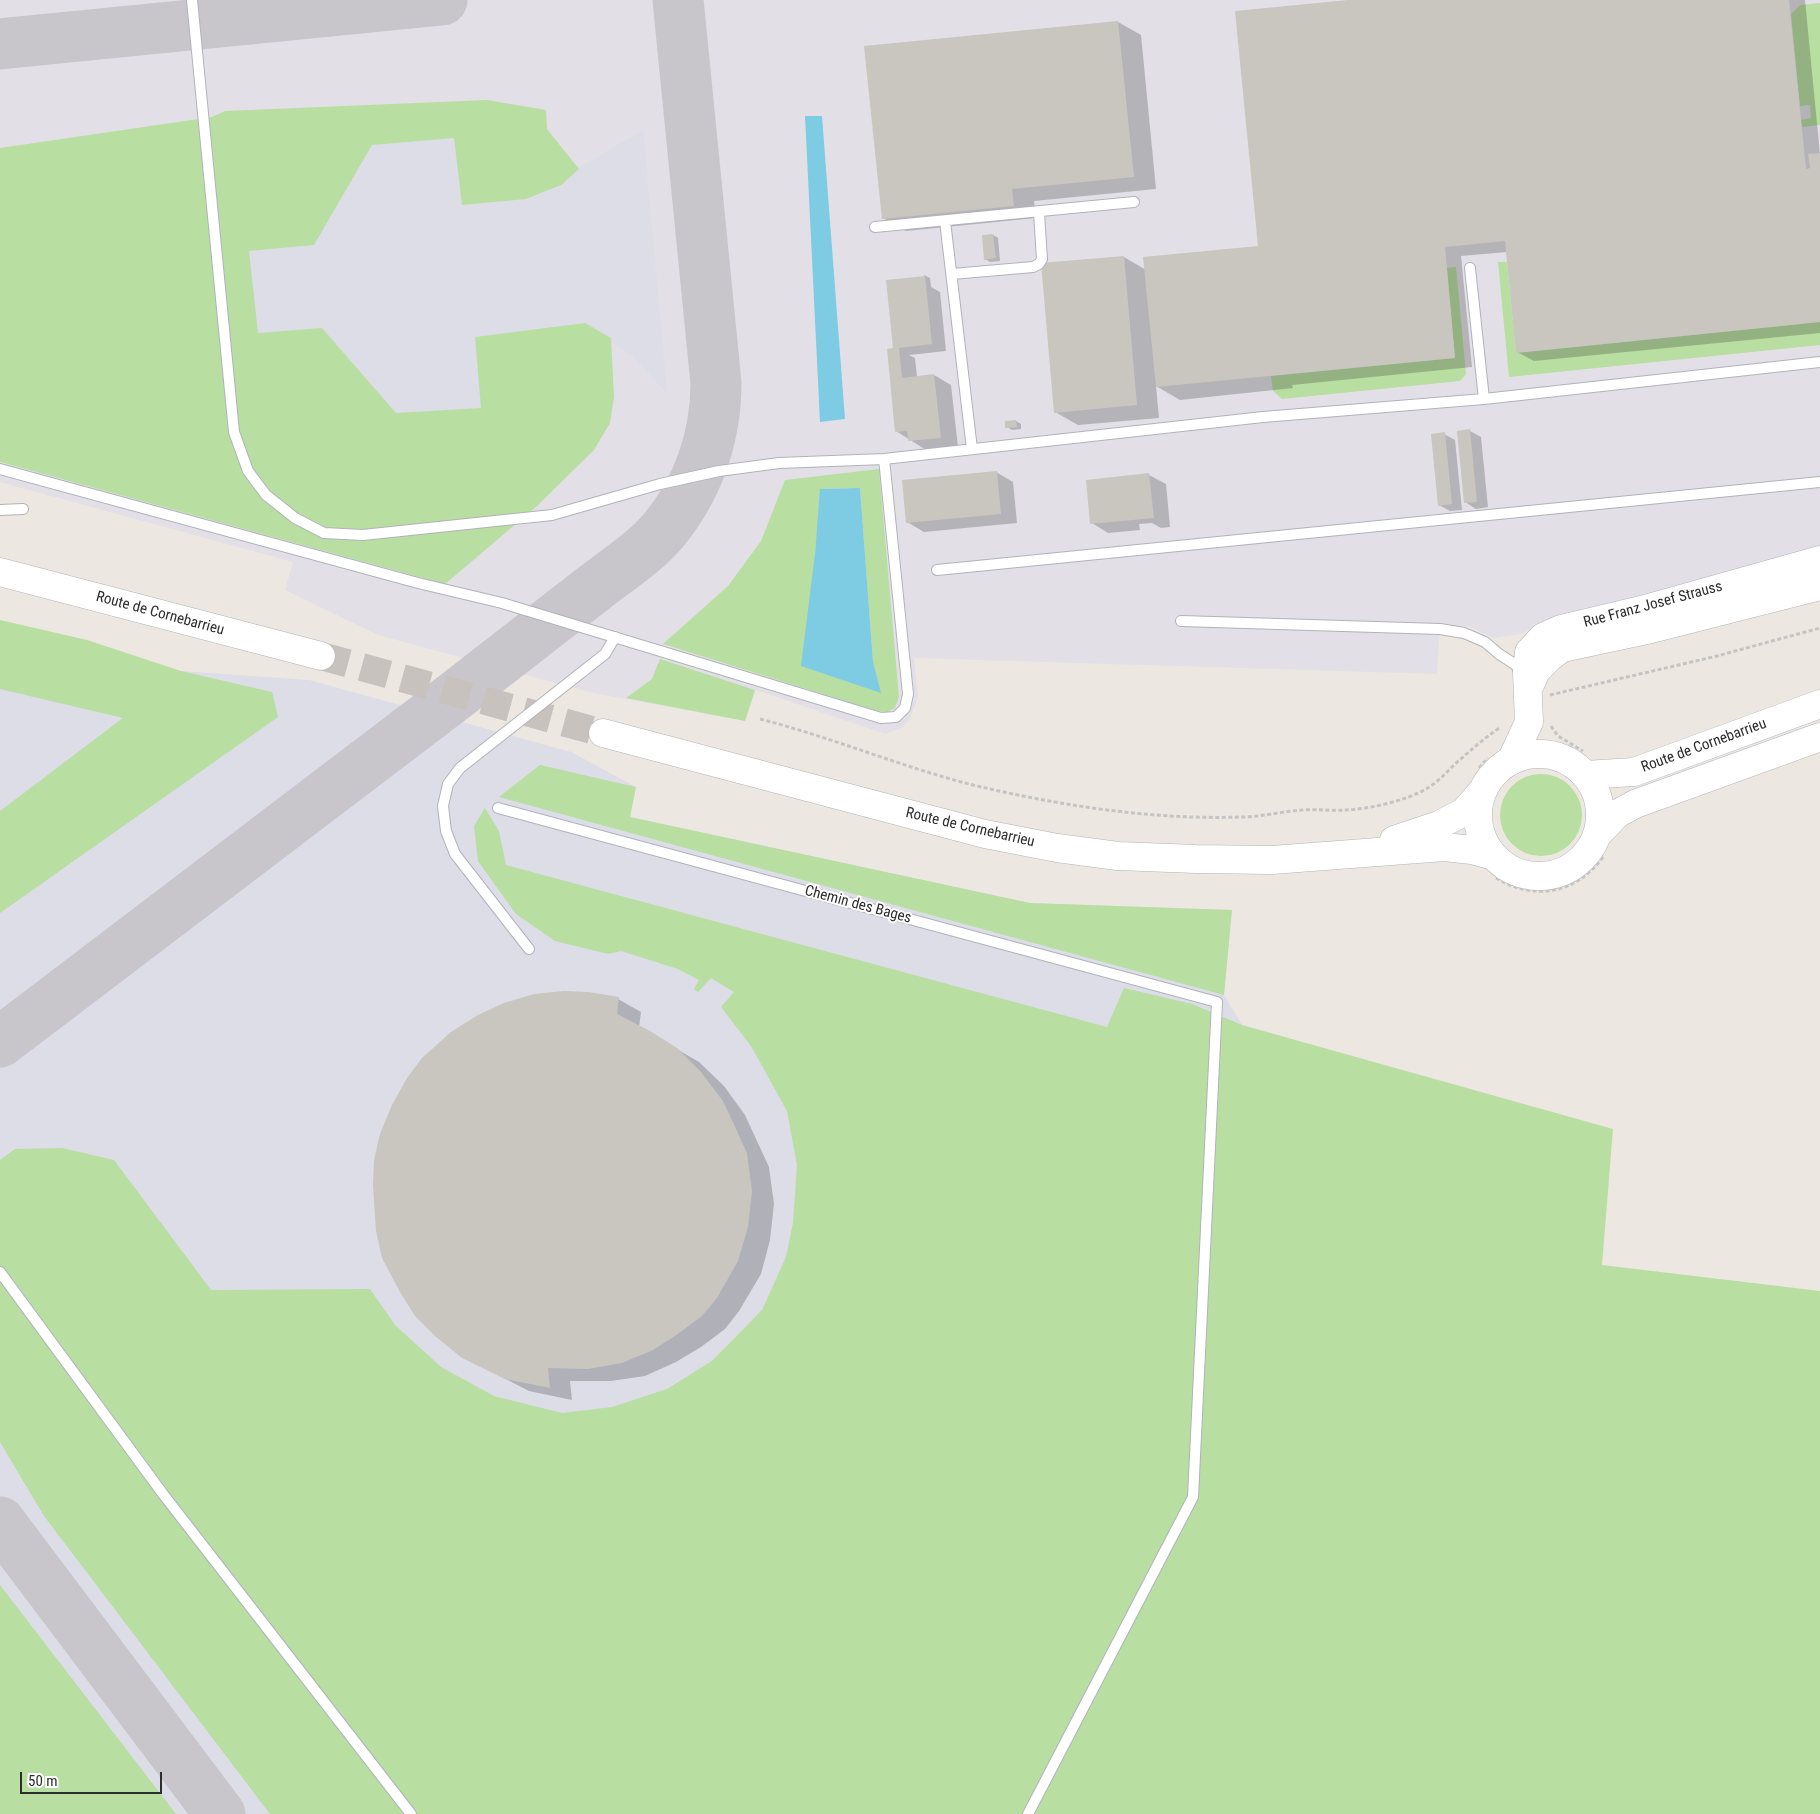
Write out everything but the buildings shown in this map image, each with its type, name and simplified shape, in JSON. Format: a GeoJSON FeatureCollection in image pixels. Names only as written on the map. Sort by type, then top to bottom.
{"type":"FeatureCollection","features":[{"type":"Feature","properties":{"kind":"main road","name":"Rue Franz Josef Strauss"},"geometry":{"type":"LineString","coordinates":[[1537,692],[1529,652],[1543,637],[1561,629],[1649,608],[1820,560]]}},
{"type":"Feature","properties":{"kind":"main road","name":"Route de Cornebarrieu"},"geometry":{"type":"LineString","coordinates":[[0,572],[321,656]]}},
{"type":"Feature","properties":{"kind":"main road","name":"Rue Franz Josef Strauss"},"geometry":{"type":"LineString","coordinates":[[1511,761],[1519,723],[1537,692],[1536,670],[1562,648],[1651,629],[1820,586]]}},
{"type":"Feature","properties":{"kind":"main road","name":"Route de Cornebarrieu"},"geometry":{"type":"LineString","coordinates":[[1586,775],[1634,772],[1820,704]]}},
{"type":"Feature","properties":{"kind":"main road"},"geometry":{"type":"LineString","coordinates":[[1519,723],[1552,755],[1570,763],[1586,775],[1600,804],[1600,820],[1597,835],[1587,854],[1571,867],[1552,875],[1531,876],[1511,869],[1494,856],[1484,842],[1479,826],[1478,809],[1484,789],[1495,773],[1511,761],[1531,755],[1552,755]]}},
{"type":"Feature","properties":{"kind":"main road","name":"Route de Cornebarrieu"},"geometry":{"type":"LineString","coordinates":[[603,733],[985,834],[1057,848],[1118,856],[1196,859],[1272,860],[1444,847],[1472,850],[1494,856]]}},
{"type":"Feature","properties":{"kind":"main road","name":"Route de Cornebarrieu"},"geometry":{"type":"LineString","coordinates":[[1597,835],[1617,814],[1635,804],[1820,737]]}},
{"type":"Feature","properties":{"kind":"main road","name":"Route de Cornebarrieu"},"geometry":{"type":"LineString","coordinates":[[1347,854],[1439,825],[1464,812],[1484,789]]}},
{"type":"Feature","properties":{"kind":"lane"},"geometry":{"type":"LineString","coordinates":[[192,0],[234,432],[248,471],[266,495],[295,518],[324,534],[363,535],[520,520],[552,515],[660,484],[718,471],[779,463],[884,459],[1263,417],[1484,399],[1820,362]]}},
{"type":"Feature","properties":{"kind":"lane"},"geometry":{"type":"LineString","coordinates":[[876,227],[1039,213],[1134,202]]}},
{"type":"Feature","properties":{"kind":"lane"},"geometry":{"type":"LineString","coordinates":[[952,274],[1033,267],[1039,264],[1042,259],[1039,213]]}},
{"type":"Feature","properties":{"kind":"lane"},"geometry":{"type":"LineString","coordinates":[[945,221],[972,449]]}},
{"type":"Feature","properties":{"kind":"lane"},"geometry":{"type":"LineString","coordinates":[[1470,268],[1484,399]]}},
{"type":"Feature","properties":{"kind":"lane"},"geometry":{"type":"LineString","coordinates":[[0,470],[418,583],[502,603],[881,718],[896,717],[904,708],[908,694],[884,459]]}},
{"type":"Feature","properties":{"kind":"lane"},"geometry":{"type":"LineString","coordinates":[[937,570],[1820,482]]}},
{"type":"Feature","properties":{"kind":"lane"},"geometry":{"type":"LineString","coordinates":[[0,510],[23,509]]}},
{"type":"Feature","properties":{"kind":"lane"},"geometry":{"type":"LineString","coordinates":[[1181,621],[1440,629],[1464,633],[1484,642],[1516,664],[1537,692]]}},
{"type":"Feature","properties":{"kind":"lane"},"geometry":{"type":"LineString","coordinates":[[529,948],[455,854],[446,831],[443,806],[448,784],[460,768],[605,654],[615,637]]}},
{"type":"Feature","properties":{"kind":"lane","name":"Chemin des Bages"},"geometry":{"type":"LineString","coordinates":[[498,808],[1218,1002],[1194,1496],[1028,1814]]}},
{"type":"Feature","properties":{"kind":"lane"},"geometry":{"type":"LineString","coordinates":[[0,1272],[163,1494],[411,1814]]}},
{"type":"Feature","properties":{"kind":"path"},"geometry":{"type":"LineString","coordinates":[[1537,692],[1558,692],[1718,656],[1820,628]]}},
{"type":"Feature","properties":{"kind":"path"},"geometry":{"type":"LineString","coordinates":[[760,719],[803,730],[916,768],[977,786],[1108,810],[1217,818],[1258,816],[1302,810],[1369,808],[1395,800],[1425,790],[1441,778],[1486,736],[1503,726],[1519,723]]}},
{"type":"Feature","properties":{"kind":"shaded area"},"geometry":{"type":"Polygon","coordinates":[[[0,0],[1820,0],[1820,550],[1793,561],[1554,617],[1521,634],[1494,638],[1468,626],[1440,626],[1437,674],[914,658],[918,697],[909,721],[901,728],[885,734],[756,690],[745,721],[593,693],[378,635],[285,590],[293,562],[0,482],[0,0]]]}},
{"type":"Feature","properties":{"kind":"shaded area"},"geometry":{"type":"Polygon","coordinates":[[[643,130],[667,393],[630,354],[585,323],[475,337],[481,408],[396,413],[322,329],[258,333],[249,251],[314,245],[372,145],[455,138],[462,205],[526,199],[643,130]]]}},
{"type":"Feature","properties":{"kind":"shaded area"},"geometry":{"type":"Polygon","coordinates":[[[0,661],[309,680],[571,752],[636,787],[630,817],[1030,903],[1232,910],[1224,995],[1242,1025],[1583,1814],[0,1814],[0,661]]]}},
{"type":"Feature","properties":{"kind":"green space"},"geometry":{"type":"Polygon","coordinates":[[[1820,3],[1820,125],[1802,127],[1801,120],[1811,118],[1810,105],[1800,106],[1791,14],[1800,5],[1820,3]]]}},
{"type":"Feature","properties":{"kind":"green space"},"geometry":{"type":"Polygon","coordinates":[[[487,100],[546,110],[547,129],[579,169],[561,185],[526,199],[462,205],[454,138],[372,145],[314,245],[249,251],[258,333],[322,328],[396,413],[481,408],[475,337],[585,323],[611,338],[614,397],[610,423],[594,450],[537,506],[445,584],[0,462],[0,148],[212,117],[225,111],[487,100]]]}},
{"type":"Feature","properties":{"kind":"green space"},"geometry":{"type":"Polygon","coordinates":[[[1498,262],[1507,262],[1516,353],[1820,322],[1820,345],[1509,377],[1498,262]]]}},
{"type":"Feature","properties":{"kind":"green space"},"geometry":{"type":"Polygon","coordinates":[[[1456,267],[1466,374],[1460,381],[1282,399],[1273,391],[1271,376],[1455,358],[1447,268],[1456,267]]]}},
{"type":"Feature","properties":{"kind":"green space"},"geometry":{"type":"Polygon","coordinates":[[[879,469],[899,697],[895,708],[887,712],[877,711],[663,644],[728,586],[761,541],[785,480],[879,469]],[[860,488],[821,489],[815,554],[873,662],[860,488]]]}},
{"type":"Feature","properties":{"kind":"green space"},"geometry":{"type":"Polygon","coordinates":[[[0,620],[87,640],[181,671],[272,692],[278,717],[0,913],[0,811],[123,718],[0,689],[0,620]]]}},
{"type":"Feature","properties":{"kind":"green space"},"geometry":{"type":"Polygon","coordinates":[[[660,659],[755,690],[745,721],[626,698],[652,679],[660,659]]]}},
{"type":"Feature","properties":{"kind":"green space"},"geometry":{"type":"Polygon","coordinates":[[[540,765],[636,787],[630,817],[1030,903],[1232,910],[1224,995],[499,797],[540,765]]]}},
{"type":"Feature","properties":{"kind":"green space"},"geometry":{"type":"Polygon","coordinates":[[[1541,774],[1557,777],[1570,786],[1579,799],[1582,815],[1579,831],[1570,844],[1557,853],[1541,856],[1525,853],[1512,844],[1503,831],[1500,815],[1503,799],[1512,786],[1525,777],[1541,774]]]}},
{"type":"Feature","properties":{"kind":"green space"},"geometry":{"type":"Polygon","coordinates":[[[485,808],[499,831],[506,865],[1107,1027],[1124,988],[1192,1004],[1242,1025],[1613,1129],[1602,1265],[1820,1291],[1820,1814],[270,1814],[44,1516],[0,1442],[0,1160],[15,1149],[62,1148],[114,1160],[211,1290],[370,1289],[395,1325],[441,1367],[494,1396],[562,1413],[612,1407],[667,1389],[712,1361],[762,1310],[786,1257],[793,1223],[797,1165],[787,1111],[751,1046],[721,1007],[734,992],[711,978],[698,992],[694,989],[699,980],[678,969],[621,951],[608,954],[555,941],[516,914],[478,861],[474,826],[485,808]]]}},
{"type":"Feature","properties":{"kind":"green space"},"geometry":{"type":"Polygon","coordinates":[[[0,1585],[156,1788],[176,1814],[0,1814],[0,1585]]]}},
{"type":"Feature","properties":{"kind":"water"},"geometry":{"type":"Polygon","coordinates":[[[805,116],[822,116],[845,419],[820,422],[805,116]]]}},
{"type":"Feature","properties":{"kind":"water"},"geometry":{"type":"Polygon","coordinates":[[[860,488],[873,662],[881,693],[801,666],[815,554],[820,489],[860,488]]]}},
{"type":"Feature","properties":{"kind":"taxiway"},"geometry":{"type":"LineString","coordinates":[[0,44],[442,0]]}},
{"type":"Feature","properties":{"kind":"taxiway"},"geometry":{"type":"LineString","coordinates":[[0,1042],[630,561],[656,539],[675,515],[686,498],[703,462],[713,423],[716,383],[678,0]]}},
{"type":"Feature","properties":{"kind":"taxiway"},"geometry":{"type":"LineString","coordinates":[[0,1522],[220,1814]]}},
{"type":"Feature","properties":{"kind":"tunnel"},"geometry":{"type":"LineString","coordinates":[[321,656],[603,733]]}}]}
